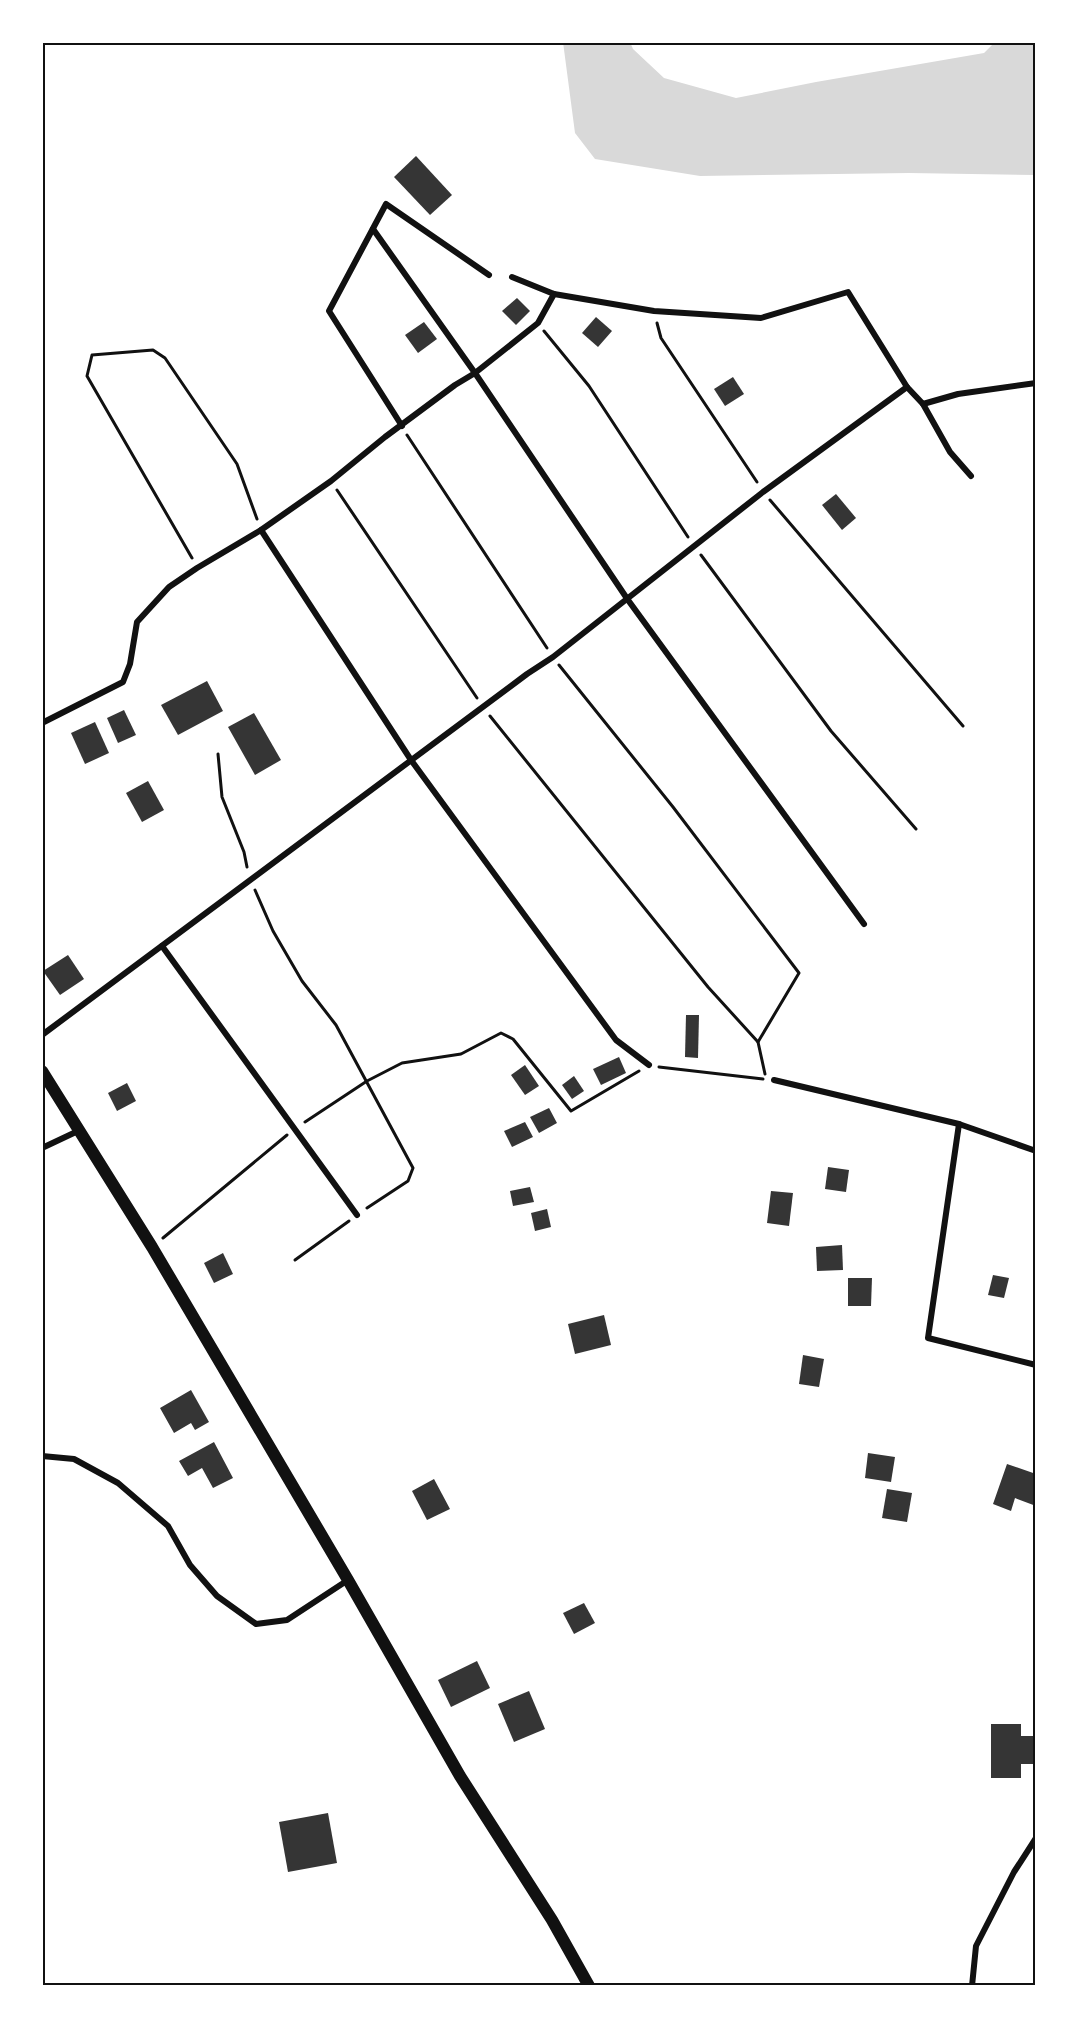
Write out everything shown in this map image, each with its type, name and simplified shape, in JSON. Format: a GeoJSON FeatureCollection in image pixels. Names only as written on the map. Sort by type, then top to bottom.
{"type":"FeatureCollection","features":[{"type":"Feature","properties":{"kind":"main road"},"geometry":{"type":"LineString","coordinates":[[42,1071],[152,1247],[348,1580],[460,1776],[552,1920],[589,1986]]}},
{"type":"Feature","properties":{"kind":"street"},"geometry":{"type":"LineString","coordinates":[[402,426],[329,311],[386,204],[489,276]]}},
{"type":"Feature","properties":{"kind":"street"},"geometry":{"type":"LineString","coordinates":[[373,229],[476,373],[628,600],[864,924]]}},
{"type":"Feature","properties":{"kind":"street"},"geometry":{"type":"LineString","coordinates":[[512,277],[554,294],[654,311],[761,318],[848,292],[907,387],[923,404],[950,452],[971,476]]}},
{"type":"Feature","properties":{"kind":"street"},"geometry":{"type":"LineString","coordinates":[[42,723],[123,682],[130,664],[137,622],[169,587],[261,530],[331,481],[455,385],[476,373],[538,323],[554,294]]}},
{"type":"Feature","properties":{"kind":"street"},"geometry":{"type":"LineString","coordinates":[[923,404],[958,394],[1036,383]]}},
{"type":"Feature","properties":{"kind":"street"},"geometry":{"type":"LineString","coordinates":[[42,1035],[553,657],[763,492],[907,387]]}},
{"type":"Feature","properties":{"kind":"street"},"geometry":{"type":"LineString","coordinates":[[261,530],[411,760],[616,1040],[649,1065]]}},
{"type":"Feature","properties":{"kind":"street"},"geometry":{"type":"LineString","coordinates":[[162,946],[357,1215]]}},
{"type":"Feature","properties":{"kind":"street"},"geometry":{"type":"LineString","coordinates":[[774,1080],[959,1124],[1036,1151]]}},
{"type":"Feature","properties":{"kind":"street"},"geometry":{"type":"LineString","coordinates":[[959,1124],[928,1338],[1036,1365]]}},
{"type":"Feature","properties":{"kind":"street"},"geometry":{"type":"LineString","coordinates":[[42,1148],[78,1131]]}},
{"type":"Feature","properties":{"kind":"street"},"geometry":{"type":"LineString","coordinates":[[42,1456],[74,1459],[118,1483],[168,1526],[190,1564],[217,1596],[256,1624],[287,1620],[348,1580]]}},
{"type":"Feature","properties":{"kind":"street"},"geometry":{"type":"LineString","coordinates":[[972,1986],[976,1946],[1014,1872],[1036,1838]]}},
{"type":"Feature","properties":{"kind":"path"},"geometry":{"type":"LineString","coordinates":[[654,311],[661,338],[763,492],[963,726]]}},
{"type":"Feature","properties":{"kind":"path"},"geometry":{"type":"LineString","coordinates":[[538,323],[589,386],[694,546],[831,731],[916,829]]}},
{"type":"Feature","properties":{"kind":"path"},"geometry":{"type":"LineString","coordinates":[[197,568],[87,376],[92,355],[153,350],[165,358],[237,464],[261,530]]}},
{"type":"Feature","properties":{"kind":"path"},"geometry":{"type":"LineString","coordinates":[[402,426],[553,657],[673,807],[799,973],[758,1042]]}},
{"type":"Feature","properties":{"kind":"path"},"geometry":{"type":"LineString","coordinates":[[152,1247],[295,1129],[367,1081],[402,1063],[461,1054],[501,1033],[513,1039],[571,1111],[649,1065],[766,1079],[758,1042],[708,987],[483,707],[331,481]]}},
{"type":"Feature","properties":{"kind":"path"},"geometry":{"type":"LineString","coordinates":[[218,754],[222,797],[244,852],[250,880],[273,931],[302,981],[336,1025],[413,1168],[408,1181],[295,1260]]}},
{"type":"Feature","properties":{"kind":"shaded area"},"geometry":{"type":"Polygon","coordinates":[[[563,42],[630,42],[633,49],[664,78],[736,98],[984,53],[995,42],[1036,42],[1036,175],[909,173],[700,176],[595,159],[575,133],[563,42]]]}},
{"type":"Feature","properties":{"kind":"building"},"geometry":{"type":"Polygon","coordinates":[[[416,156],[452,195],[430,215],[394,177],[416,156]]]}},
{"type":"Feature","properties":{"kind":"building"},"geometry":{"type":"Polygon","coordinates":[[[517,298],[530,311],[516,325],[502,311],[517,298]]]}},
{"type":"Feature","properties":{"kind":"building"},"geometry":{"type":"Polygon","coordinates":[[[596,317],[612,331],[598,347],[582,333],[596,317]]]}},
{"type":"Feature","properties":{"kind":"building"},"geometry":{"type":"Polygon","coordinates":[[[424,322],[437,339],[418,353],[405,335],[424,322]]]}},
{"type":"Feature","properties":{"kind":"building"},"geometry":{"type":"Polygon","coordinates":[[[733,377],[744,394],[725,406],[714,389],[733,377]]]}},
{"type":"Feature","properties":{"kind":"building"},"geometry":{"type":"Polygon","coordinates":[[[836,494],[856,518],[842,530],[822,505],[836,494]]]}},
{"type":"Feature","properties":{"kind":"building"},"geometry":{"type":"Polygon","coordinates":[[[207,681],[223,711],[178,735],[161,705],[207,681]]]}},
{"type":"Feature","properties":{"kind":"building"},"geometry":{"type":"Polygon","coordinates":[[[124,710],[136,735],[118,743],[107,718],[124,710]]]}},
{"type":"Feature","properties":{"kind":"building"},"geometry":{"type":"Polygon","coordinates":[[[254,713],[281,760],[255,775],[228,727],[254,713]]]}},
{"type":"Feature","properties":{"kind":"building"},"geometry":{"type":"Polygon","coordinates":[[[95,722],[109,753],[85,764],[71,733],[95,722]]]}},
{"type":"Feature","properties":{"kind":"building"},"geometry":{"type":"Polygon","coordinates":[[[148,781],[164,810],[142,822],[126,793],[148,781]]]}},
{"type":"Feature","properties":{"kind":"building"},"geometry":{"type":"Polygon","coordinates":[[[68,955],[84,979],[60,995],[43,971],[68,955]]]}},
{"type":"Feature","properties":{"kind":"building"},"geometry":{"type":"Polygon","coordinates":[[[686,1015],[699,1015],[698,1058],[685,1057],[686,1015]]]}},
{"type":"Feature","properties":{"kind":"building"},"geometry":{"type":"Polygon","coordinates":[[[619,1057],[626,1073],[601,1085],[593,1069],[619,1057]]]}},
{"type":"Feature","properties":{"kind":"building"},"geometry":{"type":"Polygon","coordinates":[[[525,1065],[539,1086],[525,1095],[511,1075],[525,1065]]]}},
{"type":"Feature","properties":{"kind":"building"},"geometry":{"type":"Polygon","coordinates":[[[574,1076],[584,1091],[572,1099],[562,1085],[574,1076]]]}},
{"type":"Feature","properties":{"kind":"building"},"geometry":{"type":"Polygon","coordinates":[[[127,1083],[136,1101],[117,1111],[108,1093],[127,1083]]]}},
{"type":"Feature","properties":{"kind":"building"},"geometry":{"type":"Polygon","coordinates":[[[549,1108],[557,1123],[539,1133],[530,1117],[549,1108]]]}},
{"type":"Feature","properties":{"kind":"building"},"geometry":{"type":"Polygon","coordinates":[[[525,1122],[533,1137],[512,1147],[504,1131],[525,1122]]]}},
{"type":"Feature","properties":{"kind":"building"},"geometry":{"type":"Polygon","coordinates":[[[828,1167],[849,1170],[846,1192],[825,1189],[828,1167]]]}},
{"type":"Feature","properties":{"kind":"building"},"geometry":{"type":"Polygon","coordinates":[[[530,1187],[534,1202],[513,1206],[510,1191],[530,1187]]]}},
{"type":"Feature","properties":{"kind":"building"},"geometry":{"type":"Polygon","coordinates":[[[771,1191],[793,1193],[789,1226],[767,1223],[771,1191]]]}},
{"type":"Feature","properties":{"kind":"building"},"geometry":{"type":"Polygon","coordinates":[[[547,1209],[551,1227],[535,1231],[531,1213],[547,1209]]]}},
{"type":"Feature","properties":{"kind":"building"},"geometry":{"type":"Polygon","coordinates":[[[842,1245],[843,1270],[817,1271],[816,1247],[842,1245]]]}},
{"type":"Feature","properties":{"kind":"building"},"geometry":{"type":"Polygon","coordinates":[[[223,1253],[233,1274],[214,1283],[204,1263],[223,1253]]]}},
{"type":"Feature","properties":{"kind":"building"},"geometry":{"type":"Polygon","coordinates":[[[993,1275],[1009,1278],[1004,1298],[988,1295],[993,1275]]]}},
{"type":"Feature","properties":{"kind":"building"},"geometry":{"type":"Polygon","coordinates":[[[848,1278],[872,1278],[871,1306],[848,1306],[848,1278]]]}},
{"type":"Feature","properties":{"kind":"building"},"geometry":{"type":"Polygon","coordinates":[[[604,1315],[611,1345],[575,1354],[568,1324],[604,1315]]]}},
{"type":"Feature","properties":{"kind":"building"},"geometry":{"type":"Polygon","coordinates":[[[803,1355],[824,1359],[819,1387],[799,1384],[803,1355]]]}},
{"type":"Feature","properties":{"kind":"building"},"geometry":{"type":"Polygon","coordinates":[[[191,1390],[209,1422],[195,1430],[191,1423],[174,1433],[160,1408],[191,1390]]]}},
{"type":"Feature","properties":{"kind":"building"},"geometry":{"type":"Polygon","coordinates":[[[214,1442],[233,1478],[213,1488],[202,1468],[188,1476],[179,1461],[214,1442]]]}},
{"type":"Feature","properties":{"kind":"building"},"geometry":{"type":"Polygon","coordinates":[[[868,1453],[895,1457],[891,1482],[865,1478],[868,1453]]]}},
{"type":"Feature","properties":{"kind":"building"},"geometry":{"type":"Polygon","coordinates":[[[1007,1464],[1036,1474],[1036,1506],[1015,1498],[1011,1511],[993,1504],[1007,1464]]]}},
{"type":"Feature","properties":{"kind":"building"},"geometry":{"type":"Polygon","coordinates":[[[434,1479],[450,1509],[427,1520],[412,1491],[434,1479]]]}},
{"type":"Feature","properties":{"kind":"building"},"geometry":{"type":"Polygon","coordinates":[[[887,1489],[912,1493],[907,1522],[882,1518],[887,1489]]]}},
{"type":"Feature","properties":{"kind":"building"},"geometry":{"type":"Polygon","coordinates":[[[584,1603],[595,1623],[574,1634],[563,1613],[584,1603]]]}},
{"type":"Feature","properties":{"kind":"building"},"geometry":{"type":"Polygon","coordinates":[[[477,1661],[490,1688],[451,1707],[438,1680],[477,1661]]]}},
{"type":"Feature","properties":{"kind":"building"},"geometry":{"type":"Polygon","coordinates":[[[529,1691],[545,1729],[514,1742],[498,1704],[529,1691]]]}},
{"type":"Feature","properties":{"kind":"building"},"geometry":{"type":"Polygon","coordinates":[[[991,1724],[1021,1724],[1021,1736],[1036,1736],[1036,1764],[1021,1764],[1021,1778],[991,1778],[991,1724]]]}},
{"type":"Feature","properties":{"kind":"building"},"geometry":{"type":"Polygon","coordinates":[[[328,1813],[337,1863],[288,1872],[279,1822],[328,1813]]]}}]}
